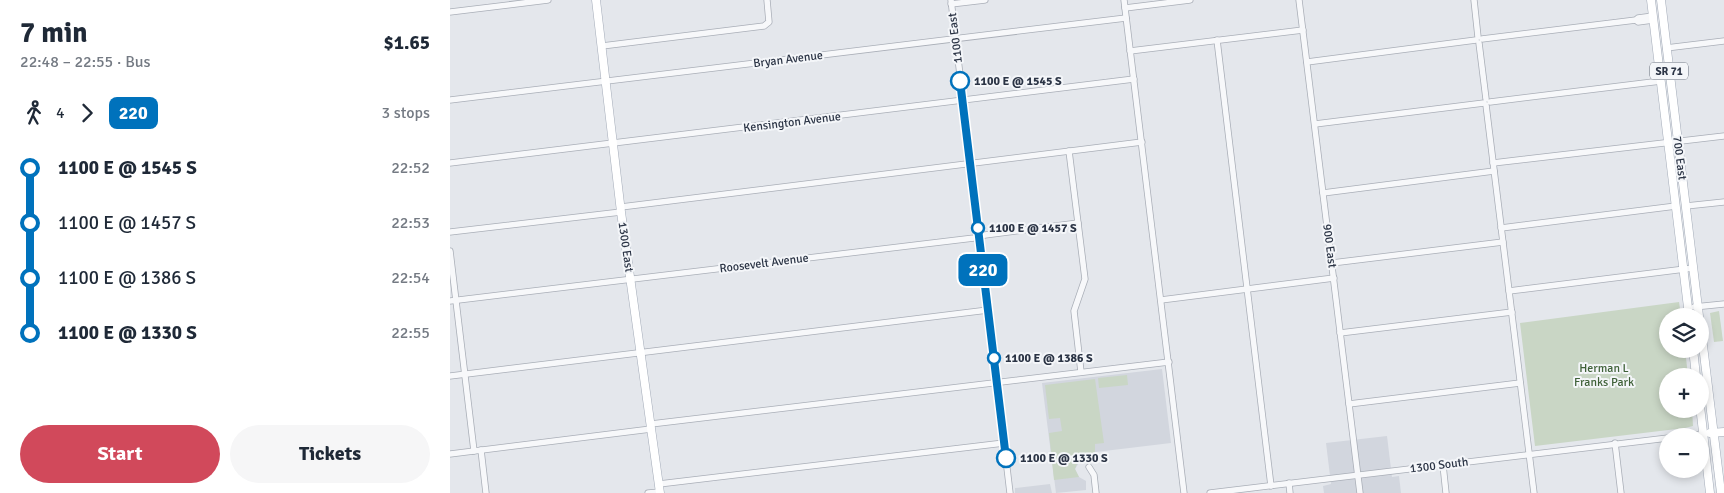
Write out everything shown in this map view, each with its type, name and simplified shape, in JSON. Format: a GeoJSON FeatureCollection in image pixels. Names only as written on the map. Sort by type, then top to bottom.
{"type":"FeatureCollection","features":[{"type":"Feature","properties":{"kind":"main road","name":"1300 East"},"geometry":{"type":"LineString","coordinates":[[596,0],[621,209],[660,490]]}},
{"type":"Feature","properties":{"kind":"main road","name":"700 East"},"geometry":{"type":"LineString","coordinates":[[1651,0],[1689,308]]}},
{"type":"Feature","properties":{"kind":"main road","name":"700 East"},"geometry":{"type":"LineString","coordinates":[[1660,0],[1698,307]]}},
{"type":"Feature","properties":{"kind":"main road"},"geometry":{"type":"LineString","coordinates":[[1705,358],[1721,493]]}},
{"type":"Feature","properties":{"kind":"main road"},"geometry":{"type":"LineString","coordinates":[[1709,433],[1724,432]]}},
{"type":"Feature","properties":{"kind":"main road"},"geometry":{"type":"LineString","coordinates":[[1708,478],[1710,493]]}},
{"type":"Feature","properties":{"kind":"street"},"geometry":{"type":"LineString","coordinates":[[450,12],[548,0]]}},
{"type":"Feature","properties":{"kind":"street"},"geometry":{"type":"LineString","coordinates":[[602,46],[764,26],[769,22],[767,0]]}},
{"type":"Feature","properties":{"kind":"street"},"geometry":{"type":"LineString","coordinates":[[951,2],[986,0]]}},
{"type":"Feature","properties":{"kind":"street"},"geometry":{"type":"LineString","coordinates":[[1124,0],[1184,493]]}},
{"type":"Feature","properties":{"kind":"street"},"geometry":{"type":"LineString","coordinates":[[1125,8],[1190,0]]}},
{"type":"Feature","properties":{"kind":"street","name":"900 East"},"geometry":{"type":"LineString","coordinates":[[1299,0],[1360,493]]}},
{"type":"Feature","properties":{"kind":"street"},"geometry":{"type":"LineString","coordinates":[[1474,0],[1534,493]]}},
{"type":"Feature","properties":{"kind":"street","name":"1100 East"},"geometry":{"type":"LineString","coordinates":[[951,2],[1010,493]]}},
{"type":"Feature","properties":{"kind":"street","name":"Bryan Avenue"},"geometry":{"type":"LineString","coordinates":[[450,100],[1126,18]]}},
{"type":"Feature","properties":{"kind":"street"},"geometry":{"type":"LineString","coordinates":[[1307,62],[1636,20],[1638,18],[1653,18]]}},
{"type":"Feature","properties":{"kind":"street"},"geometry":{"type":"LineString","coordinates":[[1130,50],[1303,30]]}},
{"type":"Feature","properties":{"kind":"street"},"geometry":{"type":"LineString","coordinates":[[1217,40],[1270,486]]}},
{"type":"Feature","properties":{"kind":"street"},"geometry":{"type":"LineString","coordinates":[[1666,48],[1724,41]]}},
{"type":"Feature","properties":{"kind":"street","name":"Kensington Avenue"},"geometry":{"type":"LineString","coordinates":[[450,163],[1134,79]]}},
{"type":"Feature","properties":{"kind":"street"},"geometry":{"type":"LineString","coordinates":[[1315,124],[1661,81]]}},
{"type":"Feature","properties":{"kind":"street"},"geometry":{"type":"LineString","coordinates":[[1493,163],[1724,136]]}},
{"type":"Feature","properties":{"kind":"street"},"geometry":{"type":"LineString","coordinates":[[450,232],[1142,142]]}},
{"type":"Feature","properties":{"kind":"street"},"geometry":{"type":"LineString","coordinates":[[1069,151],[1085,282],[1074,311],[1082,372]]}},
{"type":"Feature","properties":{"kind":"street"},"geometry":{"type":"LineString","coordinates":[[1323,193],[1494,171]]}},
{"type":"Feature","properties":{"kind":"street"},"geometry":{"type":"LineString","coordinates":[[1686,206],[1724,202]]}},
{"type":"Feature","properties":{"kind":"street"},"geometry":{"type":"LineString","coordinates":[[1501,228],[1676,206]]}},
{"type":"Feature","properties":{"kind":"street","name":"Roosevelt Avenue"},"geometry":{"type":"LineString","coordinates":[[453,300],[1078,223]]}},
{"type":"Feature","properties":{"kind":"street"},"geometry":{"type":"LineString","coordinates":[[1332,263],[1503,242]]}},
{"type":"Feature","properties":{"kind":"street"},"geometry":{"type":"LineString","coordinates":[[450,251],[453,300],[474,451]]}},
{"type":"Feature","properties":{"kind":"street"},"geometry":{"type":"LineString","coordinates":[[1509,291],[1694,268]]}},
{"type":"Feature","properties":{"kind":"street"},"geometry":{"type":"LineString","coordinates":[[1161,300],[1334,278]]}},
{"type":"Feature","properties":{"kind":"street"},"geometry":{"type":"LineString","coordinates":[[1698,307],[1724,304]]}},
{"type":"Feature","properties":{"kind":"street"},"geometry":{"type":"LineString","coordinates":[[450,376],[988,310]]}},
{"type":"Feature","properties":{"kind":"street"},"geometry":{"type":"LineString","coordinates":[[1340,333],[1512,312]]}},
{"type":"Feature","properties":{"kind":"street"},"geometry":{"type":"LineString","coordinates":[[450,454],[997,382],[1169,362]]}},
{"type":"Feature","properties":{"kind":"street"},"geometry":{"type":"LineString","coordinates":[[1349,404],[1520,383]]}},
{"type":"Feature","properties":{"kind":"street","name":"1300 South"},"geometry":{"type":"LineString","coordinates":[[1210,493],[1659,439]]}},
{"type":"Feature","properties":{"kind":"street"},"geometry":{"type":"LineString","coordinates":[[648,493],[1004,443]]}},
{"type":"Feature","properties":{"kind":"street"},"geometry":{"type":"LineString","coordinates":[[1615,443],[1621,493]]}},
{"type":"Feature","properties":{"kind":"street"},"geometry":{"type":"LineString","coordinates":[[481,450],[486,493]]}},
{"type":"Feature","properties":{"kind":"street"},"geometry":{"type":"LineString","coordinates":[[1443,465],[1446,493]]}},
{"type":"Feature","properties":{"kind":"street"},"geometry":{"type":"LineString","coordinates":[[1089,467],[1094,475],[1096,493]]}},
{"type":"Feature","properties":{"kind":"street"},"geometry":{"type":"LineString","coordinates":[[1288,483],[1290,493]]}},
{"type":"Feature","properties":{"kind":"shaded area"},"geometry":{"type":"Polygon","coordinates":[[[1162,369],[1171,443],[1096,452],[1095,455],[1082,458],[1075,469],[1079,477],[1086,481],[1086,490],[1056,493],[1042,383],[1162,369]]]}},
{"type":"Feature","properties":{"kind":"shaded area"},"geometry":{"type":"Polygon","coordinates":[[[1387,436],[1392,477],[1399,476],[1401,493],[1324,493],[1323,486],[1331,484],[1326,443],[1387,436]]]}},
{"type":"Feature","properties":{"kind":"shaded area"},"geometry":{"type":"Polygon","coordinates":[[[1050,484],[1052,493],[1015,493],[1015,488],[1050,484]]]}},
{"type":"Feature","properties":{"kind":"green space","name":"Herman L Franks Park"},"geometry":{"type":"Polygon","coordinates":[[[1679,302],[1680,308],[1659,308],[1659,358],[1686,358],[1687,368],[1659,368],[1659,418],[1693,418],[1693,426],[1685,428],[1659,428],[1659,431],[1535,446],[1520,323],[1679,302]]]}},
{"type":"Feature","properties":{"kind":"green space"},"geometry":{"type":"Polygon","coordinates":[[[1719,311],[1723,341],[1714,342],[1710,313],[1719,311]]]}},
{"type":"Feature","properties":{"kind":"green space"},"geometry":{"type":"Polygon","coordinates":[[[1127,375],[1128,385],[1099,388],[1098,378],[1127,375]]]}},
{"type":"Feature","properties":{"kind":"green space"},"geometry":{"type":"Polygon","coordinates":[[[1095,379],[1104,443],[1095,444],[1095,455],[1080,460],[1075,469],[1079,477],[1054,480],[1049,433],[1062,431],[1060,418],[1049,419],[1045,385],[1095,379]]]}},
{"type":"Feature","properties":{"kind":"bus line","name":"220"},"geometry":{"type":"LineString","coordinates":[[960,81],[1006,458]]}},
{"type":"Feature","properties":{"kind":"place","name":"1100 E @ 1545 S"},"geometry":{"type":"Point","coordinates":[960,81]}},
{"type":"Feature","properties":{"kind":"place","name":"1100 E @ 1457 S"},"geometry":{"type":"Point","coordinates":[978,228]}},
{"type":"Feature","properties":{"kind":"place","name":"1100 E @ 1386 S"},"geometry":{"type":"Point","coordinates":[994,358]}},
{"type":"Feature","properties":{"kind":"place","name":"1100 E @ 1330 S"},"geometry":{"type":"Point","coordinates":[1006,458]}}]}
